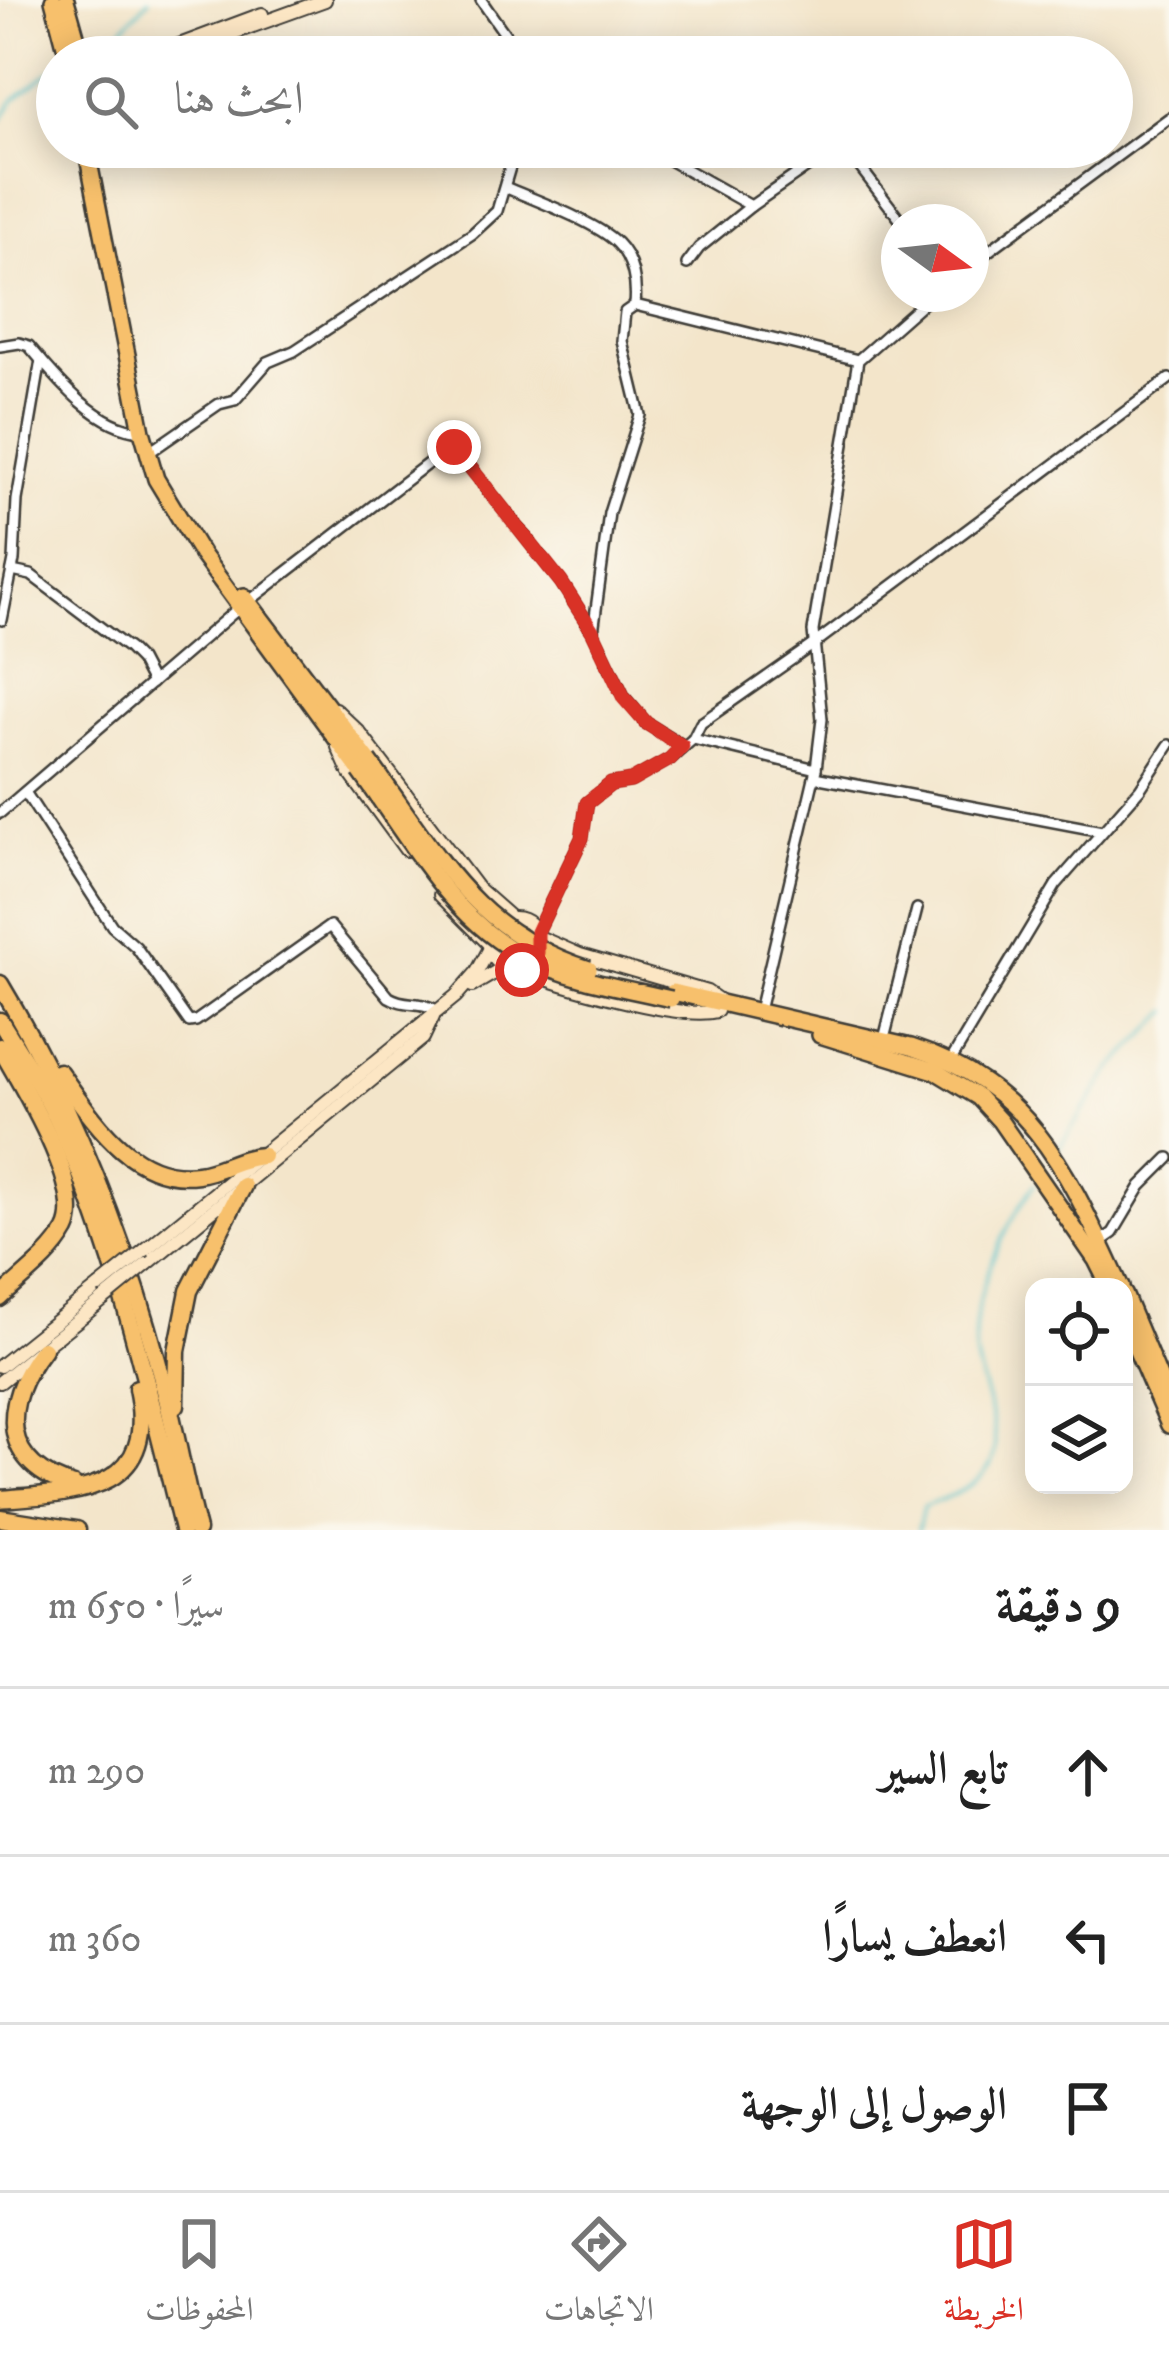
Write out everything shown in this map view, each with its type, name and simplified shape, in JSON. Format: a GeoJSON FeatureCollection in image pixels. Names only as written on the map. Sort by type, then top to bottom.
{"type":"FeatureCollection","features":[{"type":"Feature","properties":{"kind":"highway"},"geometry":{"type":"LineString","coordinates":[[53,0],[68,36]]}},
{"type":"Feature","properties":{"kind":"highway"},"geometry":{"type":"LineString","coordinates":[[66,0],[72,36]]}},
{"type":"Feature","properties":{"kind":"highway"},"geometry":{"type":"LineString","coordinates":[[94,168],[142,431],[151,466],[170,507],[327,705],[365,766],[455,880],[504,928],[558,958],[946,1076],[985,1103],[1105,1278]]}},
{"type":"Feature","properties":{"kind":"highway"},"geometry":{"type":"LineString","coordinates":[[94,168],[154,449],[178,506],[336,740],[365,766]]}},
{"type":"Feature","properties":{"kind":"highway"},"geometry":{"type":"LineString","coordinates":[[0,984],[108,1137],[134,1160],[186,1175],[263,1156]]}},
{"type":"Feature","properties":{"kind":"highway"},"geometry":{"type":"LineString","coordinates":[[720,1008],[759,1011],[884,1039],[950,1062],[997,1091],[1045,1139],[1069,1175],[1117,1278]]}},
{"type":"Feature","properties":{"kind":"highway"},"geometry":{"type":"LineString","coordinates":[[0,1021],[58,1121],[86,1186],[108,1293],[183,1530]]}},
{"type":"Feature","properties":{"kind":"highway"},"geometry":{"type":"LineString","coordinates":[[24,1023],[94,1168],[123,1246],[197,1530]]}},
{"type":"Feature","properties":{"kind":"highway"},"geometry":{"type":"LineString","coordinates":[[0,1047],[67,1186],[68,1226],[47,1255],[0,1298]]}},
{"type":"Feature","properties":{"kind":"highway"},"geometry":{"type":"LineString","coordinates":[[0,1061],[61,1186],[62,1222],[35,1263]]}},
{"type":"Feature","properties":{"kind":"highway"},"geometry":{"type":"LineString","coordinates":[[190,1505],[176,1400],[182,1314],[200,1263],[243,1186]]}},
{"type":"Feature","properties":{"kind":"highway"},"geometry":{"type":"LineString","coordinates":[[0,1499],[80,1488],[121,1471],[134,1456],[142,1436],[141,1408],[120,1311],[108,1293]]}},
{"type":"Feature","properties":{"kind":"highway"},"geometry":{"type":"LineString","coordinates":[[1133,1316],[1169,1401]]}},
{"type":"Feature","properties":{"kind":"highway"},"geometry":{"type":"LineString","coordinates":[[1133,1342],[1169,1425]]}},
{"type":"Feature","properties":{"kind":"highway"},"geometry":{"type":"LineString","coordinates":[[43,1349],[10,1405],[12,1438],[36,1470],[80,1488]]}},
{"type":"Feature","properties":{"kind":"highway"},"geometry":{"type":"LineString","coordinates":[[0,1518],[77,1530]]}},
{"type":"Feature","properties":{"kind":"main road"},"geometry":{"type":"LineString","coordinates":[[204,36],[303,0]]}},
{"type":"Feature","properties":{"kind":"main road"},"geometry":{"type":"LineString","coordinates":[[225,36],[325,0]]}},
{"type":"Feature","properties":{"kind":"main road"},"geometry":{"type":"LineString","coordinates":[[327,705],[352,724],[478,890],[511,918],[527,921],[538,935],[580,956],[707,992],[720,1008],[689,1013],[562,984],[511,967],[463,921]]}},
{"type":"Feature","properties":{"kind":"main road"},"geometry":{"type":"LineString","coordinates":[[336,740],[353,778],[474,938],[477,954],[468,982]]}},
{"type":"Feature","properties":{"kind":"main road"},"geometry":{"type":"LineString","coordinates":[[0,1382],[456,996],[490,946],[494,928],[511,918]]}},
{"type":"Feature","properties":{"kind":"main road"},"geometry":{"type":"LineString","coordinates":[[456,996],[534,958],[538,935]]}},
{"type":"Feature","properties":{"kind":"main road"},"geometry":{"type":"LineString","coordinates":[[146,1257],[243,1186],[423,1038],[436,1014]]}},
{"type":"Feature","properties":{"kind":"main road"},"geometry":{"type":"LineString","coordinates":[[0,1366],[108,1293]]}},
{"type":"Feature","properties":{"kind":"street"},"geometry":{"type":"LineString","coordinates":[[481,0],[506,36]]}},
{"type":"Feature","properties":{"kind":"street"},"geometry":{"type":"LineString","coordinates":[[1133,145],[1169,118]]}},
{"type":"Feature","properties":{"kind":"street"},"geometry":{"type":"LineString","coordinates":[[154,449],[218,404],[235,400],[268,362],[294,351],[472,234],[497,211],[512,168]]}},
{"type":"Feature","properties":{"kind":"street"},"geometry":{"type":"LineString","coordinates":[[683,168],[751,206]]}},
{"type":"Feature","properties":{"kind":"street"},"geometry":{"type":"LineString","coordinates":[[687,264],[699,248],[806,168]]}},
{"type":"Feature","properties":{"kind":"street"},"geometry":{"type":"LineString","coordinates":[[861,168],[888,204]]}},
{"type":"Feature","properties":{"kind":"street"},"geometry":{"type":"LineString","coordinates":[[989,251],[1101,168]]}},
{"type":"Feature","properties":{"kind":"street"},"geometry":{"type":"LineString","coordinates":[[507,188],[618,244],[637,280],[635,305]]}},
{"type":"Feature","properties":{"kind":"street"},"geometry":{"type":"LineString","coordinates":[[593,632],[609,513],[640,415],[622,341],[625,311],[635,305],[858,360]]}},
{"type":"Feature","properties":{"kind":"street"},"geometry":{"type":"LineString","coordinates":[[759,1011],[815,773],[822,719],[813,631],[858,360],[913,312]]}},
{"type":"Feature","properties":{"kind":"street"},"geometry":{"type":"LineString","coordinates":[[0,346],[29,346],[77,398],[115,424],[142,431]]}},
{"type":"Feature","properties":{"kind":"street"},"geometry":{"type":"LineString","coordinates":[[2,620],[40,360]]}},
{"type":"Feature","properties":{"kind":"street"},"geometry":{"type":"LineString","coordinates":[[538,935],[582,838],[587,803],[611,784],[631,781],[670,759],[701,723],[1169,379]]}},
{"type":"Feature","properties":{"kind":"street"},"geometry":{"type":"LineString","coordinates":[[0,813],[244,604],[452,446],[529,539],[593,632],[624,698],[646,723],[688,742],[815,773],[1102,831]]}},
{"type":"Feature","properties":{"kind":"street"},"geometry":{"type":"LineString","coordinates":[[12,571],[31,575],[128,648],[152,683]]}},
{"type":"Feature","properties":{"kind":"street"},"geometry":{"type":"LineString","coordinates":[[950,1062],[1056,885],[1140,789],[1169,745]]}},
{"type":"Feature","properties":{"kind":"street"},"geometry":{"type":"LineString","coordinates":[[25,792],[112,926],[136,947],[190,1022],[330,926],[389,997],[402,1003],[422,1002],[436,1014]]}},
{"type":"Feature","properties":{"kind":"street"},"geometry":{"type":"LineString","coordinates":[[884,1039],[916,909]]}},
{"type":"Feature","properties":{"kind":"street"},"geometry":{"type":"LineString","coordinates":[[1100,1241],[1112,1233],[1141,1186],[1169,1158]]}},
{"type":"Feature","properties":{"kind":"waterway"},"geometry":{"type":"LineString","coordinates":[[115,36],[149,0]]}},
{"type":"Feature","properties":{"kind":"waterway"},"geometry":{"type":"LineString","coordinates":[[0,121],[15,99],[36,82]]}},
{"type":"Feature","properties":{"kind":"waterway"},"geometry":{"type":"LineString","coordinates":[[1056,1152],[1113,1067],[1169,1011]]}},
{"type":"Feature","properties":{"kind":"waterway"},"geometry":{"type":"LineString","coordinates":[[918,1530],[923,1507],[975,1482],[993,1457],[993,1428],[975,1351],[978,1308],[1001,1242],[1034,1185]]}},
{"type":"Feature","properties":{"kind":"route"},"geometry":{"type":"LineString","coordinates":[[454,447],[561,582],[593,632],[624,698],[646,723],[682,746],[670,759],[631,781],[611,784],[587,803],[582,838],[537,932],[537,953],[516,968],[522,970]]}}]}
